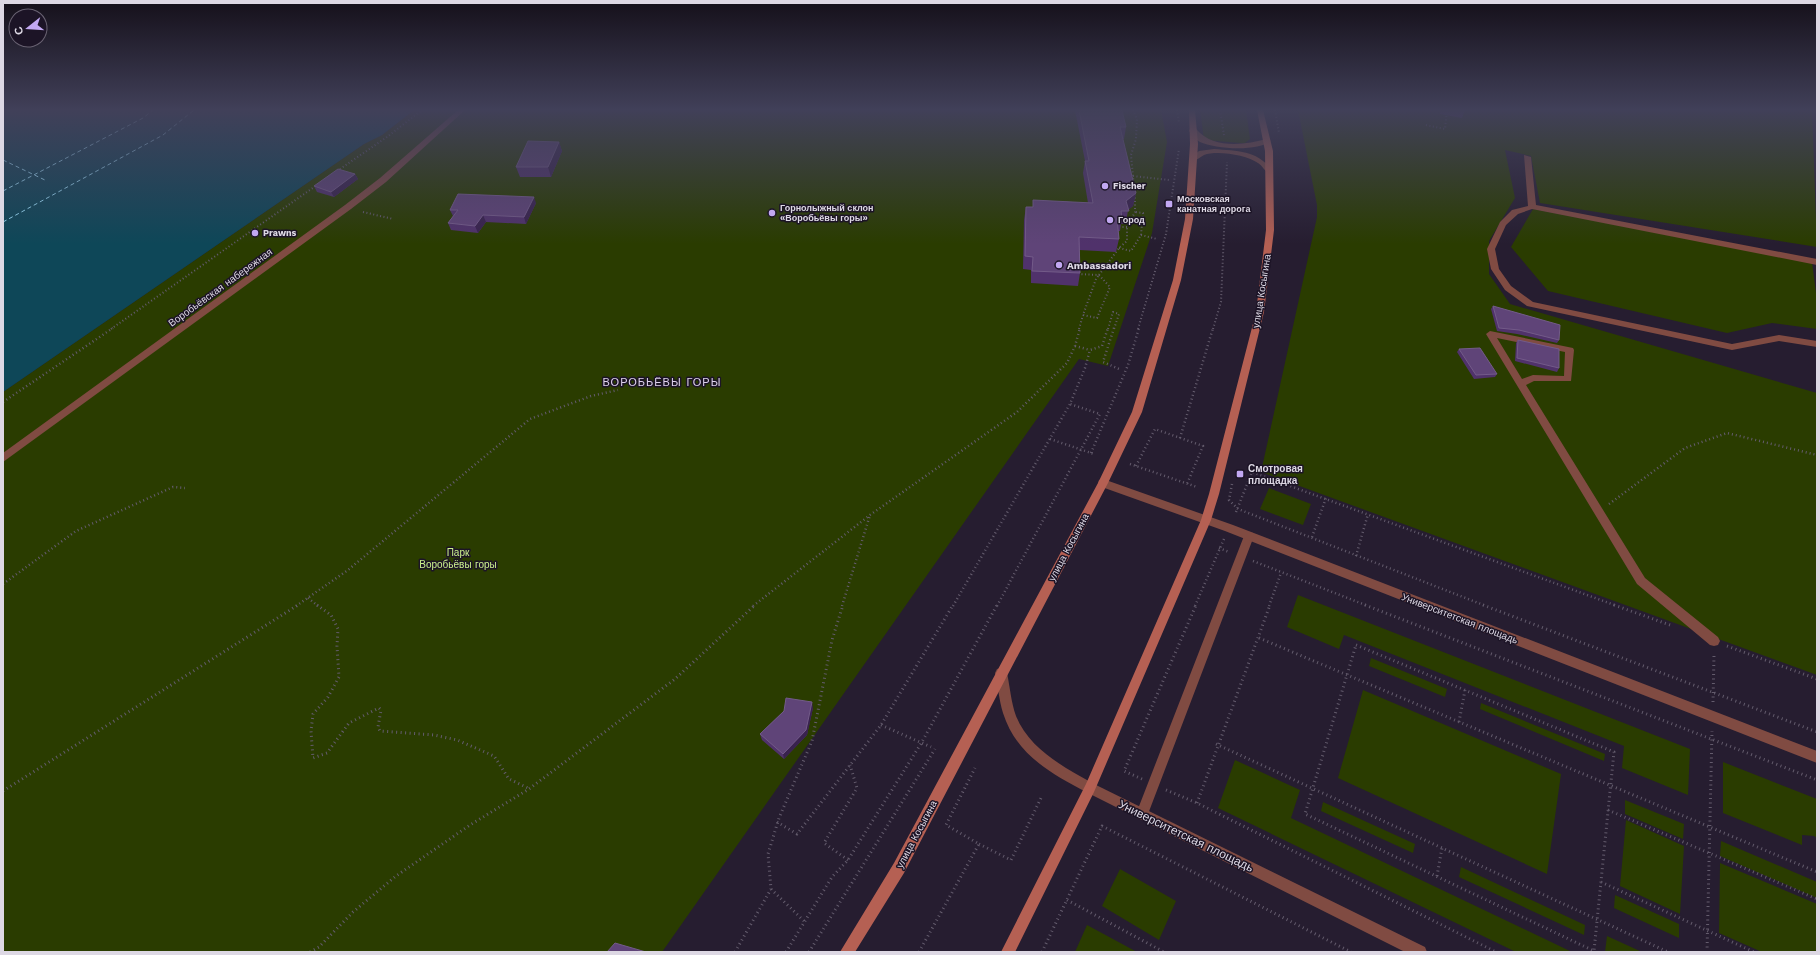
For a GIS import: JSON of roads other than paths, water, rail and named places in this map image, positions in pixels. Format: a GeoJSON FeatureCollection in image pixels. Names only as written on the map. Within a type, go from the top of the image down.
{"type":"FeatureCollection","features":[{"type":"Feature","properties":{"kind":"main road","name":"улица Косыгина"},"geometry":{"type":"LineString","coordinates":[[847,952],[899,868],[1103,482],[1137,412],[1177,280],[1189,219],[1193,155]]}},
{"type":"Feature","properties":{"kind":"main road","name":"улица Косыгина"},"geometry":{"type":"LineString","coordinates":[[1008,952],[1090,788],[1206,520],[1260,312],[1270,230],[1269,155]]}},
{"type":"Feature","properties":{"kind":"street","name":"Воробьёвская набережная"},"geometry":{"type":"LineString","coordinates":[[3,458],[348,207],[383,180],[412,155]]}},
{"type":"Feature","properties":{"kind":"street"},"geometry":{"type":"LineString","coordinates":[[1193,159],[1199,155]]}},
{"type":"Feature","properties":{"kind":"street"},"geometry":{"type":"LineString","coordinates":[[1247,155],[1262,162],[1269,171]]}},
{"type":"Feature","properties":{"kind":"street"},"geometry":{"type":"LineString","coordinates":[[1527,157],[1532,207]]}},
{"type":"Feature","properties":{"kind":"street"},"geometry":{"type":"LineString","coordinates":[[1817,262],[1532,207],[1515,212],[1504,224],[1491,249],[1495,270],[1508,288],[1530,304],[1732,347],[1779,338],[1817,344]]}},
{"type":"Feature","properties":{"kind":"street"},"geometry":{"type":"LineString","coordinates":[[1520,384],[1533,378],[1568,380],[1570,350],[1490,334],[1520,384],[1642,581],[1714,641]]}},
{"type":"Feature","properties":{"kind":"street","name":"Университетская площадь"},"geometry":{"type":"LineString","coordinates":[[1103,482],[1249,536],[1817,757]]}},
{"type":"Feature","properties":{"kind":"street"},"geometry":{"type":"LineString","coordinates":[[1142,814],[1240,556],[1249,536]]}},
{"type":"Feature","properties":{"kind":"street","name":"Университетская площадь"},"geometry":{"type":"LineString","coordinates":[[1001,673],[1011,718],[1027,746],[1048,764],[1090,788],[1420,952]]}},
{"type":"Feature","properties":{"kind":"water"},"geometry":{"type":"Polygon","coordinates":[[[3,155],[349,155],[3,392],[3,155]]]}},
{"type":"Feature","properties":{"kind":"place","name":"Fischer"},"geometry":{"type":"Point","coordinates":[1105,186]}},
{"type":"Feature","properties":{"kind":"place","name":"Московская канатная дорога"},"geometry":{"type":"Point","coordinates":[1169,204]}},
{"type":"Feature","properties":{"kind":"place","name":"Горнолыжный склон «Воробьёвы горы»"},"geometry":{"type":"Point","coordinates":[772,213]}},
{"type":"Feature","properties":{"kind":"place","name":"Город"},"geometry":{"type":"Point","coordinates":[1110,220]}},
{"type":"Feature","properties":{"kind":"place","name":"Prawns"},"geometry":{"type":"Point","coordinates":[255,233]}},
{"type":"Feature","properties":{"kind":"place","name":"Ambassadori"},"geometry":{"type":"Point","coordinates":[1059,265]}},
{"type":"Feature","properties":{"kind":"place","name":"Смотровая площадка"},"geometry":{"type":"Point","coordinates":[1240,474]}},
{"type":"Feature","properties":{"kind":"district","name":"ВОРОБЬЁВЫ ГОРЫ"},"geometry":{"type":"Point","coordinates":[662,382]}},
{"type":"Feature","properties":{"kind":"park label","name":"Парк Воробьёвы горы"},"geometry":{"type":"Point","coordinates":[458,558]}}]}
